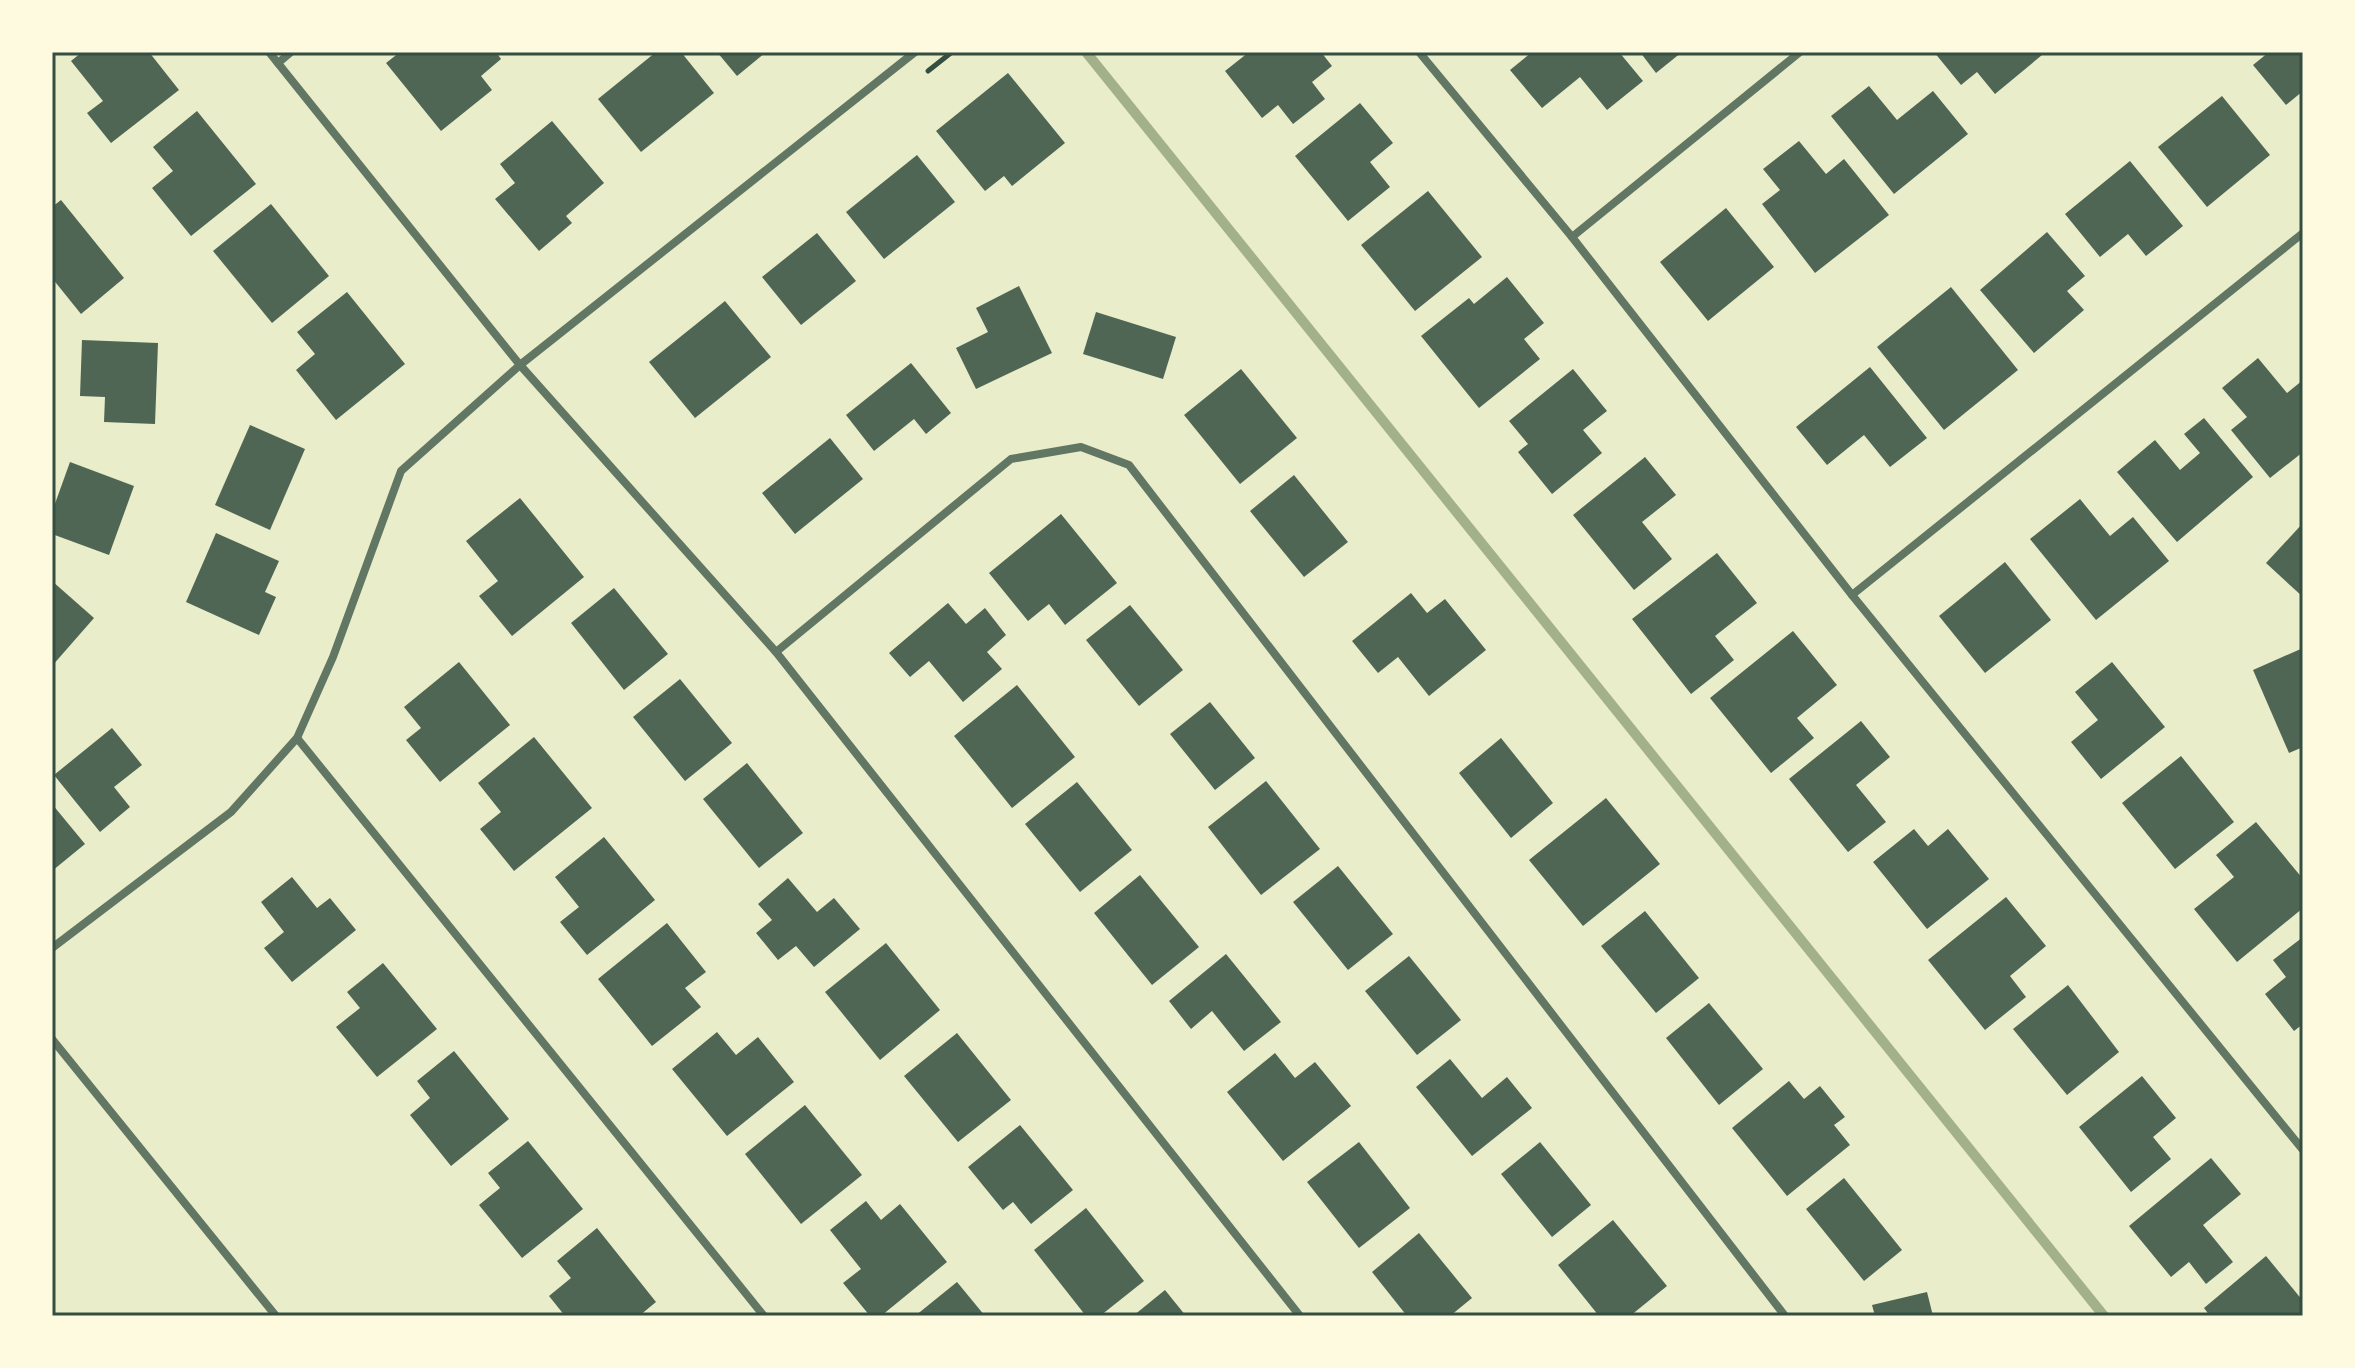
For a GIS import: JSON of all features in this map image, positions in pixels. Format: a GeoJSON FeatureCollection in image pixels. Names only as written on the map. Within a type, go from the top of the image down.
{"type":"FeatureCollection","features":[{"type":"Feature","properties":{"kind":"street"},"geometry":{"type":"LineString","coordinates":[[269,52],[520,365],[776,652],[1300,1316]]}},
{"type":"Feature","properties":{"kind":"street"},"geometry":{"type":"LineString","coordinates":[[278,63],[291,52]]}},
{"type":"Feature","properties":{"kind":"street"},"geometry":{"type":"LineString","coordinates":[[52,948],[231,812],[297,738],[333,657],[401,471],[520,365],[915,52]]}},
{"type":"Feature","properties":{"kind":"street"},"geometry":{"type":"LineString","coordinates":[[1419,52],[1572,237],[1852,595],[2303,1150]]}},
{"type":"Feature","properties":{"kind":"street"},"geometry":{"type":"LineString","coordinates":[[1572,237],[1800,52]]}},
{"type":"Feature","properties":{"kind":"street"},"geometry":{"type":"LineString","coordinates":[[1852,595],[2303,233]]}},
{"type":"Feature","properties":{"kind":"street"},"geometry":{"type":"LineString","coordinates":[[776,652],[1011,459],[1081,447],[1129,465],[1785,1316]]}},
{"type":"Feature","properties":{"kind":"street"},"geometry":{"type":"LineString","coordinates":[[297,738],[764,1316]]}},
{"type":"Feature","properties":{"kind":"street"},"geometry":{"type":"LineString","coordinates":[[52,1039],[276,1316]]}},
{"type":"Feature","properties":{"kind":"building"},"geometry":{"type":"Polygon","coordinates":[[[82,52],[149,52],[179,90],[111,143],[87,113],[103,101],[71,61],[82,52]]]}},
{"type":"Feature","properties":{"kind":"building"},"geometry":{"type":"Polygon","coordinates":[[[400,52],[496,52],[501,59],[481,76],[492,90],[441,131],[386,63],[400,52]]]}},
{"type":"Feature","properties":{"kind":"building"},"geometry":{"type":"Polygon","coordinates":[[[656,52],[681,52],[714,93],[641,152],[598,99],[656,52]]]}},
{"type":"Feature","properties":{"kind":"building"},"geometry":{"type":"Polygon","coordinates":[[[717,52],[766,52],[737,76],[717,52]]]}},
{"type":"Feature","properties":{"kind":"building"},"geometry":{"type":"Polygon","coordinates":[[[1249,52],[1321,52],[1332,66],[1312,82],[1325,99],[1293,124],[1278,105],[1262,118],[1225,71],[1249,52]]]}},
{"type":"Feature","properties":{"kind":"building"},"geometry":{"type":"Polygon","coordinates":[[[1532,52],[1619,52],[1643,81],[1607,110],[1580,77],[1542,108],[1510,70],[1532,52]]]}},
{"type":"Feature","properties":{"kind":"building"},"geometry":{"type":"Polygon","coordinates":[[[1640,52],[1682,52],[1656,73],[1640,52]]]}},
{"type":"Feature","properties":{"kind":"building"},"geometry":{"type":"Polygon","coordinates":[[[1934,52],[2040,52],[2042,55],[1995,94],[1977,72],[1961,85],[1934,52]]]}},
{"type":"Feature","properties":{"kind":"building"},"geometry":{"type":"Polygon","coordinates":[[[2269,52],[2303,52],[2303,91],[2286,105],[2253,65],[2269,52]]]}},
{"type":"Feature","properties":{"kind":"building"},"geometry":{"type":"Polygon","coordinates":[[[1008,73],[1065,143],[1012,186],[1004,176],[985,191],[936,131],[1008,73]]]}},
{"type":"Feature","properties":{"kind":"building"},"geometry":{"type":"Polygon","coordinates":[[[1869,86],[1897,120],[1933,91],[1968,134],[1894,194],[1831,116],[1869,86]]]}},
{"type":"Feature","properties":{"kind":"building"},"geometry":{"type":"Polygon","coordinates":[[[2222,96],[2270,155],[2207,207],[2158,147],[2222,96]]]}},
{"type":"Feature","properties":{"kind":"building"},"geometry":{"type":"Polygon","coordinates":[[[1360,103],[1393,143],[1370,162],[1390,187],[1348,221],[1295,156],[1360,103]]]}},
{"type":"Feature","properties":{"kind":"building"},"geometry":{"type":"Polygon","coordinates":[[[197,111],[256,184],[191,236],[152,188],[173,171],[153,147],[197,111]]]}},
{"type":"Feature","properties":{"kind":"building"},"geometry":{"type":"Polygon","coordinates":[[[552,121],[604,183],[566,216],[572,223],[539,251],[495,199],[515,183],[500,164],[552,121]]]}},
{"type":"Feature","properties":{"kind":"building"},"geometry":{"type":"Polygon","coordinates":[[[1799,141],[1826,174],[1844,159],[1889,215],[1815,273],[1762,204],[1780,190],[1763,169],[1799,141]]]}},
{"type":"Feature","properties":{"kind":"building"},"geometry":{"type":"Polygon","coordinates":[[[917,155],[955,202],[884,259],[846,212],[917,155]]]}},
{"type":"Feature","properties":{"kind":"building"},"geometry":{"type":"Polygon","coordinates":[[[2130,161],[2183,226],[2146,256],[2128,234],[2100,257],[2065,214],[2130,161]]]}},
{"type":"Feature","properties":{"kind":"building"},"geometry":{"type":"Polygon","coordinates":[[[1428,191],[1482,257],[1415,311],[1361,245],[1428,191]]]}},
{"type":"Feature","properties":{"kind":"building"},"geometry":{"type":"Polygon","coordinates":[[[61,200],[124,278],[81,314],[52,278],[52,207],[61,200]]]}},
{"type":"Feature","properties":{"kind":"building"},"geometry":{"type":"Polygon","coordinates":[[[271,204],[329,276],[272,323],[213,251],[271,204]]]}},
{"type":"Feature","properties":{"kind":"building"},"geometry":{"type":"Polygon","coordinates":[[[1726,208],[1774,267],[1708,321],[1660,262],[1726,208]]]}},
{"type":"Feature","properties":{"kind":"building"},"geometry":{"type":"Polygon","coordinates":[[[2047,232],[2085,276],[2067,291],[2084,310],[2034,353],[1980,290],[2047,232]]]}},
{"type":"Feature","properties":{"kind":"building"},"geometry":{"type":"Polygon","coordinates":[[[817,233],[856,281],[801,325],[762,277],[817,233]]]}},
{"type":"Feature","properties":{"kind":"building"},"geometry":{"type":"Polygon","coordinates":[[[1507,277],[1544,323],[1524,339],[1540,359],[1479,408],[1421,336],[1469,298],[1474,304],[1507,277]]]}},
{"type":"Feature","properties":{"kind":"building"},"geometry":{"type":"Polygon","coordinates":[[[1019,286],[1052,353],[976,389],[956,348],[988,332],[976,308],[1019,286]]]}},
{"type":"Feature","properties":{"kind":"building"},"geometry":{"type":"Polygon","coordinates":[[[1951,287],[2018,370],[1944,430],[1877,347],[1951,287]]]}},
{"type":"Feature","properties":{"kind":"building"},"geometry":{"type":"Polygon","coordinates":[[[347,292],[405,364],[336,420],[296,370],[315,354],[297,332],[347,292]]]}},
{"type":"Feature","properties":{"kind":"building"},"geometry":{"type":"Polygon","coordinates":[[[725,301],[771,357],[695,418],[649,362],[725,301]]]}},
{"type":"Feature","properties":{"kind":"building"},"geometry":{"type":"Polygon","coordinates":[[[1096,312],[1176,337],[1163,379],[1083,354],[1096,312]]]}},
{"type":"Feature","properties":{"kind":"building"},"geometry":{"type":"Polygon","coordinates":[[[82,340],[158,343],[155,424],[104,422],[105,397],[80,396],[82,340]]]}},
{"type":"Feature","properties":{"kind":"building"},"geometry":{"type":"Polygon","coordinates":[[[2258,358],[2287,393],[2303,380],[2303,452],[2270,478],[2231,430],[2247,417],[2222,388],[2258,358]]]}},
{"type":"Feature","properties":{"kind":"building"},"geometry":{"type":"Polygon","coordinates":[[[911,363],[951,413],[926,434],[914,419],[874,451],[846,415],[911,363]]]}},
{"type":"Feature","properties":{"kind":"building"},"geometry":{"type":"Polygon","coordinates":[[[1870,367],[1927,438],[1890,467],[1864,435],[1827,465],[1796,427],[1870,367]]]}},
{"type":"Feature","properties":{"kind":"building"},"geometry":{"type":"Polygon","coordinates":[[[1241,369],[1297,438],[1240,484],[1184,415],[1241,369]]]}},
{"type":"Feature","properties":{"kind":"building"},"geometry":{"type":"Polygon","coordinates":[[[1573,369],[1607,411],[1583,430],[1602,453],[1552,494],[1518,452],[1528,444],[1509,421],[1573,369]]]}},
{"type":"Feature","properties":{"kind":"building"},"geometry":{"type":"Polygon","coordinates":[[[2204,418],[2253,477],[2177,542],[2117,472],[2155,440],[2180,470],[2200,453],[2184,434],[2204,418]]]}},
{"type":"Feature","properties":{"kind":"building"},"geometry":{"type":"Polygon","coordinates":[[[250,425],[305,449],[270,530],[215,505],[250,425]]]}},
{"type":"Feature","properties":{"kind":"building"},"geometry":{"type":"Polygon","coordinates":[[[830,438],[863,479],[795,534],[762,493],[830,438]]]}},
{"type":"Feature","properties":{"kind":"building"},"geometry":{"type":"Polygon","coordinates":[[[1645,457],[1676,495],[1642,522],[1672,559],[1634,590],[1573,515],[1645,457]]]}},
{"type":"Feature","properties":{"kind":"building"},"geometry":{"type":"Polygon","coordinates":[[[70,462],[134,486],[109,555],[52,534],[52,512],[70,462]]]}},
{"type":"Feature","properties":{"kind":"building"},"geometry":{"type":"Polygon","coordinates":[[[1294,475],[1348,542],[1304,577],[1250,511],[1294,475]]]}},
{"type":"Feature","properties":{"kind":"building"},"geometry":{"type":"Polygon","coordinates":[[[520,498],[584,577],[512,636],[479,596],[498,581],[466,541],[520,498]]]}},
{"type":"Feature","properties":{"kind":"building"},"geometry":{"type":"Polygon","coordinates":[[[2080,499],[2110,536],[2133,517],[2169,561],[2096,620],[2030,539],[2080,499]]]}},
{"type":"Feature","properties":{"kind":"building"},"geometry":{"type":"Polygon","coordinates":[[[1061,514],[1117,583],[1065,625],[1049,604],[1028,621],[989,573],[1061,514]]]}},
{"type":"Feature","properties":{"kind":"building"},"geometry":{"type":"Polygon","coordinates":[[[2303,523],[2303,597],[2266,563],[2303,523]]]}},
{"type":"Feature","properties":{"kind":"building"},"geometry":{"type":"Polygon","coordinates":[[[216,533],[279,561],[265,592],[276,597],[259,635],[186,602],[216,533]]]}},
{"type":"Feature","properties":{"kind":"building"},"geometry":{"type":"Polygon","coordinates":[[[1717,553],[1757,603],[1715,636],[1734,660],[1691,694],[1632,619],[1717,553]]]}},
{"type":"Feature","properties":{"kind":"building"},"geometry":{"type":"Polygon","coordinates":[[[2005,562],[2051,620],[1985,673],[1939,616],[2005,562]]]}},
{"type":"Feature","properties":{"kind":"building"},"geometry":{"type":"Polygon","coordinates":[[[52,581],[94,618],[52,666],[52,581]]]}},
{"type":"Feature","properties":{"kind":"building"},"geometry":{"type":"Polygon","coordinates":[[[614,588],[668,654],[624,690],[571,623],[614,588]]]}},
{"type":"Feature","properties":{"kind":"building"},"geometry":{"type":"Polygon","coordinates":[[[1411,593],[1427,613],[1445,599],[1486,650],[1429,696],[1398,657],[1378,673],[1352,641],[1411,593]]]}},
{"type":"Feature","properties":{"kind":"building"},"geometry":{"type":"Polygon","coordinates":[[[948,603],[966,624],[985,608],[1006,635],[987,652],[1002,669],[963,702],[929,661],[910,677],[889,653],[948,603]]]}},
{"type":"Feature","properties":{"kind":"building"},"geometry":{"type":"Polygon","coordinates":[[[1130,605],[1183,670],[1139,706],[1086,640],[1130,605]]]}},
{"type":"Feature","properties":{"kind":"building"},"geometry":{"type":"Polygon","coordinates":[[[1793,631],[1837,685],[1797,718],[1814,738],[1771,773],[1710,698],[1793,631]]]}},
{"type":"Feature","properties":{"kind":"building"},"geometry":{"type":"Polygon","coordinates":[[[2303,648],[2303,747],[2289,753],[2253,670],[2303,648]]]}},
{"type":"Feature","properties":{"kind":"building"},"geometry":{"type":"Polygon","coordinates":[[[459,662],[510,725],[440,782],[406,740],[421,728],[404,707],[459,662]]]}},
{"type":"Feature","properties":{"kind":"building"},"geometry":{"type":"Polygon","coordinates":[[[2112,662],[2165,727],[2101,779],[2071,742],[2098,720],[2075,692],[2112,662]]]}},
{"type":"Feature","properties":{"kind":"building"},"geometry":{"type":"Polygon","coordinates":[[[680,679],[732,743],[685,781],[633,717],[680,679]]]}},
{"type":"Feature","properties":{"kind":"building"},"geometry":{"type":"Polygon","coordinates":[[[1017,685],[1075,757],[1012,808],[954,736],[1017,685]]]}},
{"type":"Feature","properties":{"kind":"building"},"geometry":{"type":"Polygon","coordinates":[[[1210,702],[1255,758],[1215,790],[1170,734],[1210,702]]]}},
{"type":"Feature","properties":{"kind":"building"},"geometry":{"type":"Polygon","coordinates":[[[1861,721],[1890,757],[1856,785],[1886,822],[1848,852],[1789,779],[1861,721]]]}},
{"type":"Feature","properties":{"kind":"building"},"geometry":{"type":"Polygon","coordinates":[[[112,728],[142,765],[114,787],[130,807],[100,832],[54,775],[112,728]]]}},
{"type":"Feature","properties":{"kind":"building"},"geometry":{"type":"Polygon","coordinates":[[[534,737],[592,808],[514,871],[480,829],[501,812],[478,783],[534,737]]]}},
{"type":"Feature","properties":{"kind":"building"},"geometry":{"type":"Polygon","coordinates":[[[1501,738],[1553,803],[1511,838],[1459,773],[1501,738]]]}},
{"type":"Feature","properties":{"kind":"building"},"geometry":{"type":"Polygon","coordinates":[[[2181,756],[2234,822],[2175,869],[2122,803],[2181,756]]]}},
{"type":"Feature","properties":{"kind":"building"},"geometry":{"type":"Polygon","coordinates":[[[747,763],[803,833],[759,868],[703,799],[747,763]]]}},
{"type":"Feature","properties":{"kind":"building"},"geometry":{"type":"Polygon","coordinates":[[[1266,781],[1320,849],[1261,895],[1208,827],[1266,781]]]}},
{"type":"Feature","properties":{"kind":"building"},"geometry":{"type":"Polygon","coordinates":[[[1077,782],[1132,850],[1080,892],[1025,824],[1077,782]]]}},
{"type":"Feature","properties":{"kind":"building"},"geometry":{"type":"Polygon","coordinates":[[[1606,798],[1660,864],[1583,926],[1529,860],[1606,798]]]}},
{"type":"Feature","properties":{"kind":"building"},"geometry":{"type":"Polygon","coordinates":[[[52,804],[85,844],[52,871],[52,804]]]}},
{"type":"Feature","properties":{"kind":"building"},"geometry":{"type":"Polygon","coordinates":[[[2256,822],[2303,879],[2303,908],[2237,962],[2194,909],[2234,877],[2216,855],[2256,822]]]}},
{"type":"Feature","properties":{"kind":"building"},"geometry":{"type":"Polygon","coordinates":[[[1914,829],[1928,846],[1948,829],[1989,879],[1927,929],[1873,862],[1914,829]]]}},
{"type":"Feature","properties":{"kind":"building"},"geometry":{"type":"Polygon","coordinates":[[[604,837],[655,900],[587,955],[560,922],[579,907],[555,877],[604,837]]]}},
{"type":"Feature","properties":{"kind":"building"},"geometry":{"type":"Polygon","coordinates":[[[1338,866],[1393,934],[1348,970],[1293,902],[1338,866]]]}},
{"type":"Feature","properties":{"kind":"building"},"geometry":{"type":"Polygon","coordinates":[[[1140,875],[1199,947],[1152,985],[1094,913],[1140,875]]]}},
{"type":"Feature","properties":{"kind":"building"},"geometry":{"type":"Polygon","coordinates":[[[292,877],[317,908],[330,898],[356,930],[292,982],[264,948],[284,932],[261,902],[292,877]]]}},
{"type":"Feature","properties":{"kind":"building"},"geometry":{"type":"Polygon","coordinates":[[[788,878],[817,912],[834,898],[860,929],[814,967],[796,946],[778,960],[756,933],[772,920],[758,904],[788,878]]]}},
{"type":"Feature","properties":{"kind":"building"},"geometry":{"type":"Polygon","coordinates":[[[2006,897],[2046,946],[2010,976],[2026,997],[1985,1030],[1928,960],[2006,897]]]}},
{"type":"Feature","properties":{"kind":"building"},"geometry":{"type":"Polygon","coordinates":[[[1645,911],[1699,978],[1656,1013],[1601,946],[1645,911]]]}},
{"type":"Feature","properties":{"kind":"building"},"geometry":{"type":"Polygon","coordinates":[[[667,923],[706,972],[685,988],[701,1007],[652,1046],[598,979],[667,923]]]}},
{"type":"Feature","properties":{"kind":"building"},"geometry":{"type":"Polygon","coordinates":[[[2303,937],[2303,1024],[2294,1031],[2265,994],[2286,977],[2273,960],[2303,937]]]}},
{"type":"Feature","properties":{"kind":"building"},"geometry":{"type":"Polygon","coordinates":[[[886,943],[940,1010],[880,1060],[825,992],[886,943]]]}},
{"type":"Feature","properties":{"kind":"building"},"geometry":{"type":"Polygon","coordinates":[[[1226,954],[1281,1022],[1244,1051],[1212,1011],[1191,1029],[1169,1001],[1226,954]]]}},
{"type":"Feature","properties":{"kind":"building"},"geometry":{"type":"Polygon","coordinates":[[[1409,956],[1461,1020],[1417,1055],[1365,991],[1409,956]]]}},
{"type":"Feature","properties":{"kind":"building"},"geometry":{"type":"Polygon","coordinates":[[[383,963],[437,1029],[377,1077],[336,1027],[360,1008],[347,992],[383,963]]]}},
{"type":"Feature","properties":{"kind":"building"},"geometry":{"type":"Polygon","coordinates":[[[2068,985],[2119,1052],[2067,1095],[2013,1029],[2068,985]]]}},
{"type":"Feature","properties":{"kind":"building"},"geometry":{"type":"Polygon","coordinates":[[[1709,1003],[1763,1069],[1719,1105],[1666,1038],[1709,1003]]]}},
{"type":"Feature","properties":{"kind":"building"},"geometry":{"type":"Polygon","coordinates":[[[717,1032],[736,1055],[758,1037],[794,1082],[727,1136],[672,1069],[717,1032]]]}},
{"type":"Feature","properties":{"kind":"building"},"geometry":{"type":"Polygon","coordinates":[[[957,1033],[1011,1100],[958,1142],[904,1076],[957,1033]]]}},
{"type":"Feature","properties":{"kind":"building"},"geometry":{"type":"Polygon","coordinates":[[[454,1051],[509,1119],[451,1166],[410,1115],[430,1098],[417,1081],[454,1051]]]}},
{"type":"Feature","properties":{"kind":"building"},"geometry":{"type":"Polygon","coordinates":[[[1275,1053],[1295,1078],[1315,1062],[1351,1106],[1283,1161],[1227,1092],[1275,1053]]]}},
{"type":"Feature","properties":{"kind":"building"},"geometry":{"type":"Polygon","coordinates":[[[1450,1059],[1482,1098],[1507,1077],[1532,1108],[1472,1156],[1416,1087],[1450,1059]]]}},
{"type":"Feature","properties":{"kind":"building"},"geometry":{"type":"Polygon","coordinates":[[[2142,1076],[2176,1118],[2153,1137],[2171,1159],[2131,1192],[2079,1127],[2142,1076]]]}},
{"type":"Feature","properties":{"kind":"building"},"geometry":{"type":"Polygon","coordinates":[[[1789,1081],[1804,1099],[1820,1086],[1845,1117],[1834,1125],[1850,1145],[1787,1196],[1732,1128],[1789,1081]]]}},
{"type":"Feature","properties":{"kind":"building"},"geometry":{"type":"Polygon","coordinates":[[[805,1105],[862,1175],[801,1224],[745,1154],[805,1105]]]}},
{"type":"Feature","properties":{"kind":"building"},"geometry":{"type":"Polygon","coordinates":[[[1020,1125],[1073,1190],[1031,1224],[1013,1202],[1003,1210],[968,1167],[1020,1125]]]}},
{"type":"Feature","properties":{"kind":"building"},"geometry":{"type":"Polygon","coordinates":[[[528,1141],[583,1209],[522,1258],[479,1205],[500,1188],[488,1173],[528,1141]]]}},
{"type":"Feature","properties":{"kind":"building"},"geometry":{"type":"Polygon","coordinates":[[[1359,1142],[1410,1208],[1359,1248],[1307,1182],[1359,1142]]]}},
{"type":"Feature","properties":{"kind":"building"},"geometry":{"type":"Polygon","coordinates":[[[1540,1142],[1591,1205],[1552,1237],[1501,1174],[1540,1142]]]}},
{"type":"Feature","properties":{"kind":"building"},"geometry":{"type":"Polygon","coordinates":[[[2211,1158],[2241,1194],[2203,1225],[2233,1262],[2206,1284],[2189,1262],[2171,1277],[2129,1226],[2211,1158]]]}},
{"type":"Feature","properties":{"kind":"building"},"geometry":{"type":"Polygon","coordinates":[[[1844,1178],[1902,1250],[1864,1281],[1806,1209],[1844,1178]]]}},
{"type":"Feature","properties":{"kind":"building"},"geometry":{"type":"Polygon","coordinates":[[[866,1201],[881,1220],[900,1204],[947,1262],[881,1316],[870,1316],[843,1283],[861,1269],[830,1230],[866,1201]]]}},
{"type":"Feature","properties":{"kind":"building"},"geometry":{"type":"Polygon","coordinates":[[[1086,1208],[1144,1281],[1100,1316],[1086,1316],[1034,1250],[1086,1208]]]}},
{"type":"Feature","properties":{"kind":"building"},"geometry":{"type":"Polygon","coordinates":[[[1613,1220],[1667,1286],[1630,1316],[1599,1316],[1558,1265],[1613,1220]]]}},
{"type":"Feature","properties":{"kind":"building"},"geometry":{"type":"Polygon","coordinates":[[[597,1228],[656,1302],[639,1316],[565,1316],[549,1296],[571,1278],[557,1261],[597,1228]]]}},
{"type":"Feature","properties":{"kind":"building"},"geometry":{"type":"Polygon","coordinates":[[[1419,1233],[1472,1298],[1450,1316],[1407,1316],[1372,1272],[1419,1233]]]}},
{"type":"Feature","properties":{"kind":"building"},"geometry":{"type":"Polygon","coordinates":[[[2266,1256],[2303,1301],[2303,1316],[2210,1316],[2204,1308],[2266,1256]]]}},
{"type":"Feature","properties":{"kind":"building"},"geometry":{"type":"Polygon","coordinates":[[[957,1282],[985,1316],[915,1316],[957,1282]]]}},
{"type":"Feature","properties":{"kind":"building"},"geometry":{"type":"Polygon","coordinates":[[[1165,1290],[1186,1316],[1133,1316],[1165,1290]]]}},
{"type":"Feature","properties":{"kind":"building"},"geometry":{"type":"Polygon","coordinates":[[[1927,1292],[1933,1316],[1875,1316],[1872,1305],[1927,1292]]]}},
{"type":"Feature","properties":{"kind":"waterway"},"geometry":{"type":"LineString","coordinates":[[1086,52],[2104,1316]]}}]}
